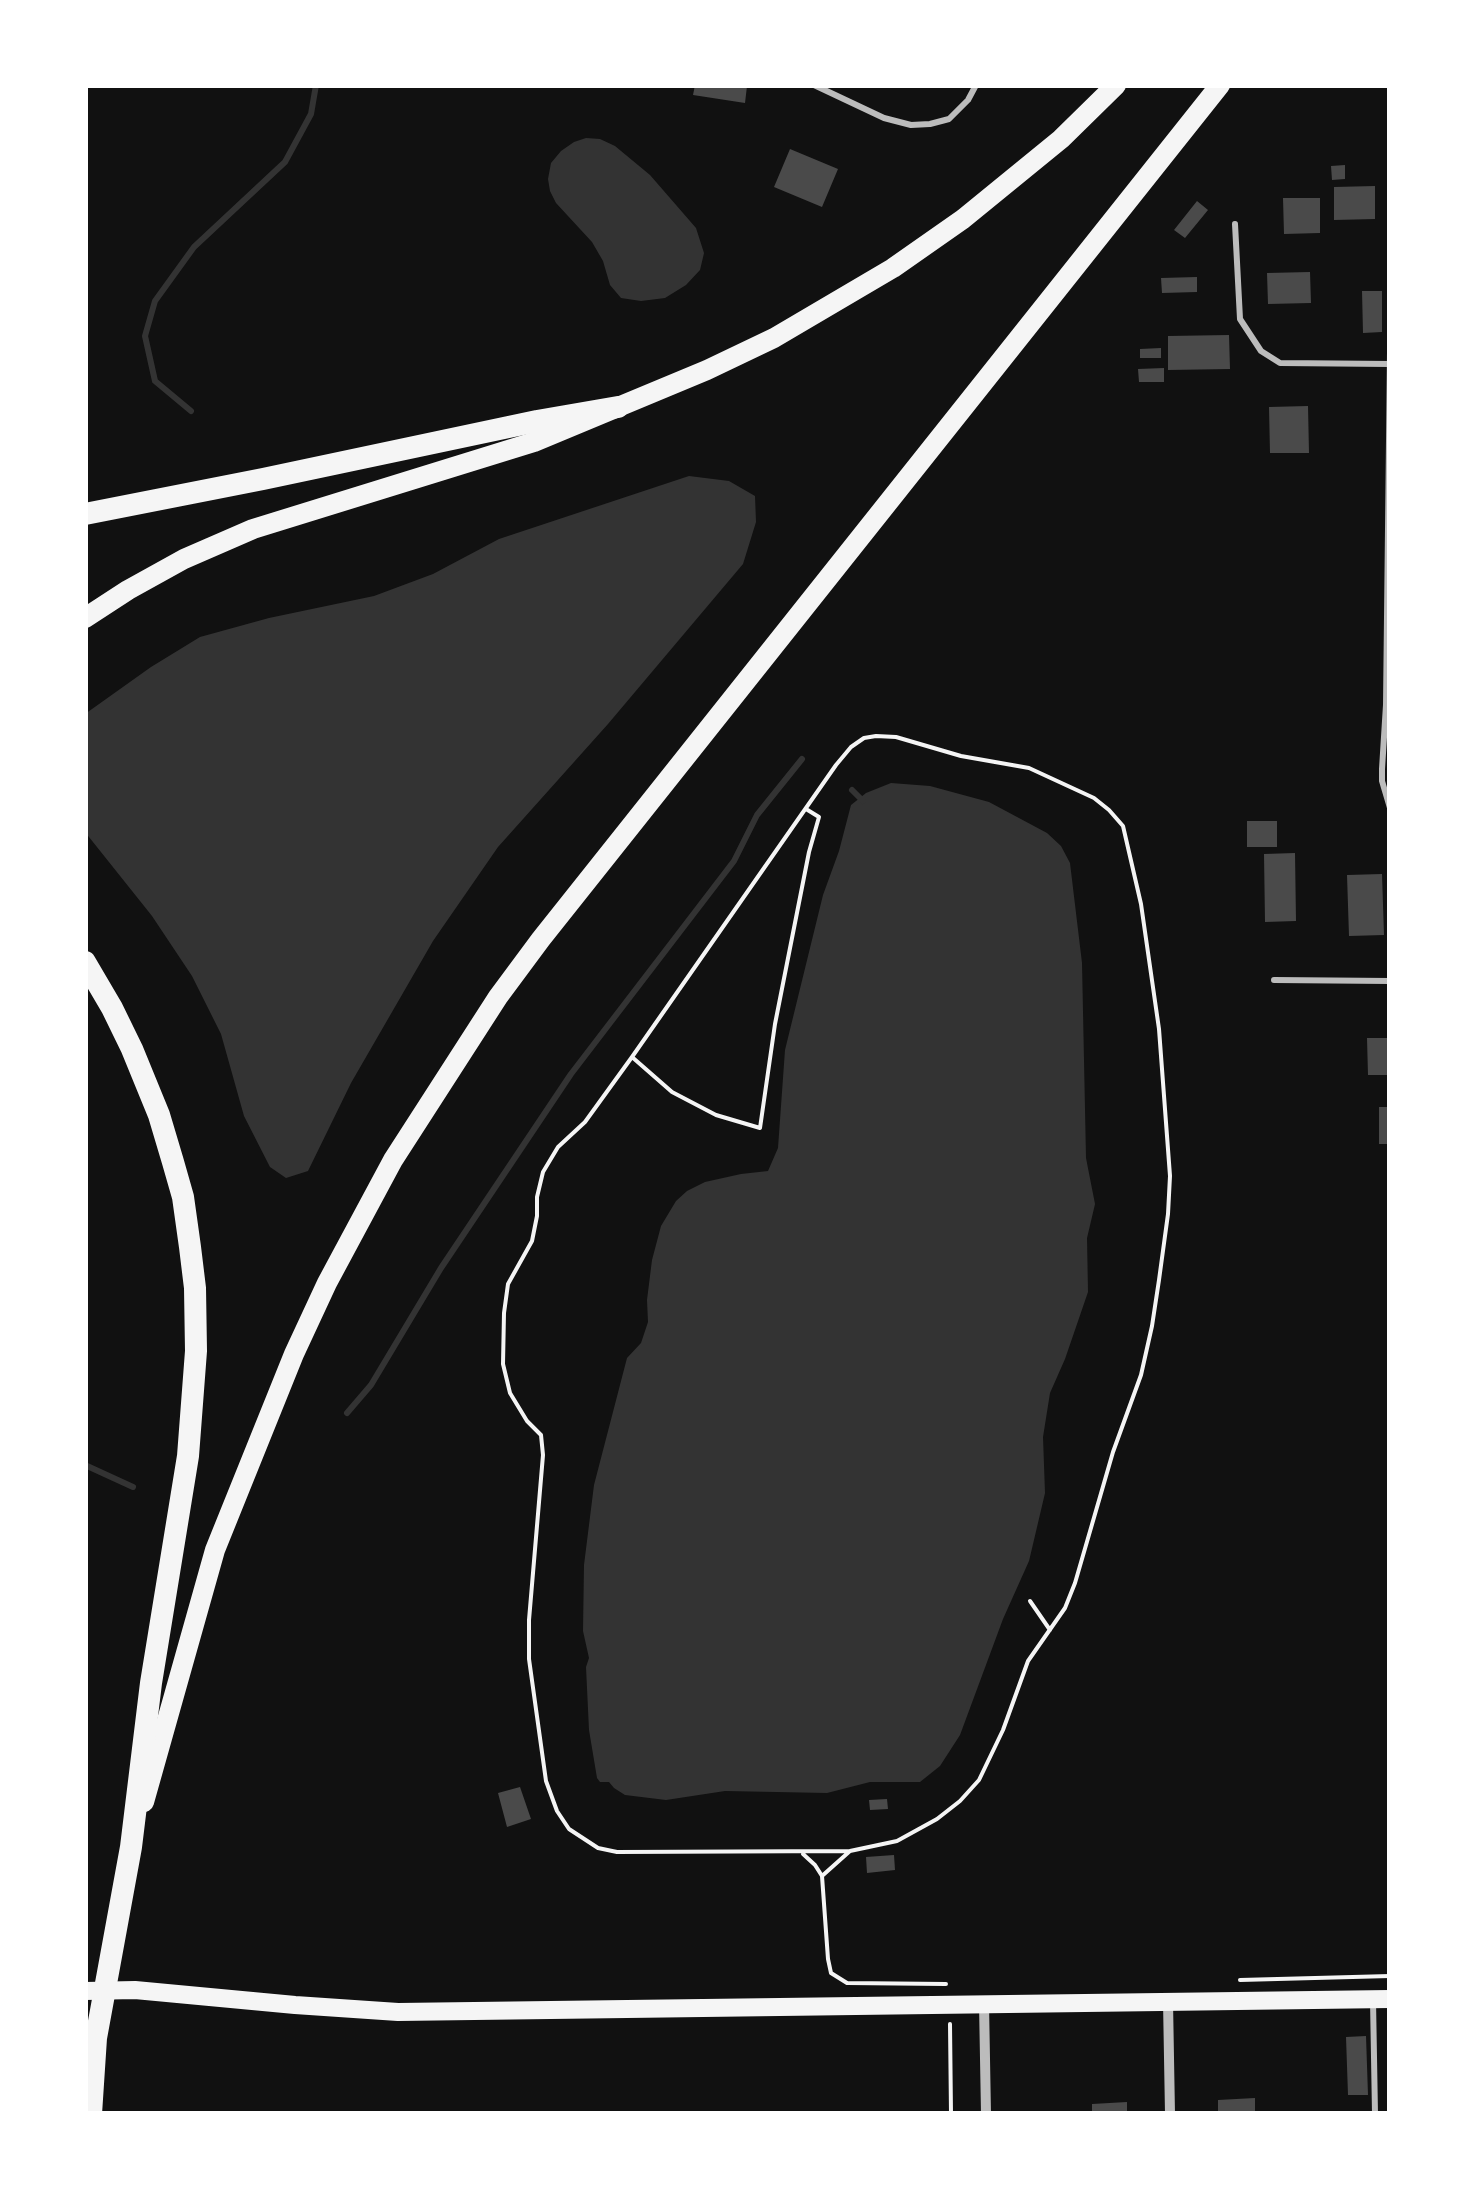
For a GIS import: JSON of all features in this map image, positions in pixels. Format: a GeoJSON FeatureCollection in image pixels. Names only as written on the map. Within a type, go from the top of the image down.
{"type":"FeatureCollection","features":[{"type":"Feature","properties":{"kind":"highway"},"geometry":{"type":"LineString","coordinates":[[85,514],[618,407]]}},
{"type":"Feature","properties":{"kind":"highway"},"geometry":{"type":"LineString","coordinates":[[85,962],[112,1008],[160,1116],[182,1197],[195,1288],[196,1365],[188,1456],[151,1683],[131,1847],[95,1990],[91,2114]]}},
{"type":"Feature","properties":{"kind":"main road"},"geometry":{"type":"LineString","coordinates":[[85,618],[184,559],[253,529],[534,442],[708,370],[774,338],[892,268],[963,219],[1010,182],[1116,85]]}},
{"type":"Feature","properties":{"kind":"main road"},"geometry":{"type":"LineString","coordinates":[[131,1847],[222,1532],[294,1354],[393,1160],[540,939],[1220,85]]}},
{"type":"Feature","properties":{"kind":"main road"},"geometry":{"type":"LineString","coordinates":[[95,1990],[398,2012],[1382,1999]]}},
{"type":"Feature","properties":{"kind":"street"},"geometry":{"type":"LineString","coordinates":[[1168,2001],[1170,2114]]}},
{"type":"Feature","properties":{"kind":"street"},"geometry":{"type":"LineString","coordinates":[[984,2003],[986,2114]]}},
{"type":"Feature","properties":{"kind":"lane"},"geometry":{"type":"LineString","coordinates":[[814,85],[884,118],[912,125],[949,119],[968,100],[976,85]]}},
{"type":"Feature","properties":{"kind":"lane"},"geometry":{"type":"LineString","coordinates":[[1235,224],[1240,318],[1261,351],[1280,364],[1390,364]]}},
{"type":"Feature","properties":{"kind":"lane"},"geometry":{"type":"LineString","coordinates":[[1390,352],[1382,781],[1390,808]]}},
{"type":"Feature","properties":{"kind":"lane"},"geometry":{"type":"LineString","coordinates":[[1274,980],[1390,981]]}},
{"type":"Feature","properties":{"kind":"lane"},"geometry":{"type":"LineString","coordinates":[[1375,2114],[1382,1999]]}},
{"type":"Feature","properties":{"kind":"path"},"geometry":{"type":"LineString","coordinates":[[896,737],[961,756],[1029,768],[1094,798],[1122,826],[1141,904],[1159,1029],[1169,1162],[1168,1214],[1152,1326],[1141,1375],[1065,1608],[1028,1661],[1003,1730],[978,1780],[937,1819],[896,1840],[850,1852],[616,1852],[598,1848],[569,1830],[546,1782],[529,1659],[543,1455],[540,1435],[510,1393],[503,1364],[504,1313],[508,1284],[532,1242],[543,1172],[632,1057],[836,764],[864,738],[896,737]]}},
{"type":"Feature","properties":{"kind":"path"},"geometry":{"type":"LineString","coordinates":[[632,1057],[672,1092],[716,1116],[760,1128],[782,984],[819,818],[806,810]]}},
{"type":"Feature","properties":{"kind":"path"},"geometry":{"type":"LineString","coordinates":[[1030,1601],[1050,1630]]}},
{"type":"Feature","properties":{"kind":"path"},"geometry":{"type":"LineString","coordinates":[[800,1852],[816,1864],[822,1876],[828,1958],[831,1972],[840,1981],[956,1984],[950,2032],[951,2114]]}},
{"type":"Feature","properties":{"kind":"path"},"geometry":{"type":"LineString","coordinates":[[822,1876],[850,1852]]}},
{"type":"Feature","properties":{"kind":"path"},"geometry":{"type":"LineString","coordinates":[[1233,1980],[1390,1976]]}},
{"type":"Feature","properties":{"kind":"shaded area"},"geometry":{"type":"Polygon","coordinates":[[[586,138],[615,146],[650,175],[696,228],[704,253],[700,270],[665,298],[621,298],[610,285],[592,242],[550,191],[551,163],[561,151],[586,138]]]}},
{"type":"Feature","properties":{"kind":"shaded area"},"geometry":{"type":"Polygon","coordinates":[[[689,476],[729,481],[755,496],[756,522],[743,564],[498,847],[433,941],[351,1083],[308,1171],[286,1178],[270,1167],[244,1116],[221,1034],[192,976],[152,916],[85,832],[85,714],[200,637],[374,596],[433,574],[499,539],[689,476]]]}},
{"type":"Feature","properties":{"kind":"shaded area"},"geometry":{"type":"Polygon","coordinates":[[[891,783],[930,786],[989,802],[1047,833],[1061,846],[1070,863],[1082,963],[1086,1158],[1095,1204],[1087,1238],[1088,1292],[1050,1393],[1043,1437],[1045,1493],[1029,1561],[960,1735],[940,1766],[920,1782],[870,1782],[827,1793],[725,1791],[666,1800],[625,1795],[597,1778],[589,1730],[584,1565],[594,1485],[627,1358],[641,1343],[648,1322],[652,1260],[661,1226],[687,1191],[705,1182],[768,1171],[778,1148],[785,1050],[823,895],[851,805],[866,793],[891,783]]]}},
{"type":"Feature","properties":{"kind":"building"},"geometry":{"type":"Polygon","coordinates":[[[695,85],[747,86],[745,103],[693,95],[695,85]]]}},
{"type":"Feature","properties":{"kind":"building"},"geometry":{"type":"Polygon","coordinates":[[[790,149],[838,169],[822,207],[774,187],[790,149]]]}},
{"type":"Feature","properties":{"kind":"building"},"geometry":{"type":"Polygon","coordinates":[[[1345,165],[1345,179],[1332,180],[1331,166],[1345,165]]]}},
{"type":"Feature","properties":{"kind":"building"},"geometry":{"type":"Polygon","coordinates":[[[1375,186],[1375,219],[1334,220],[1334,187],[1375,186]]]}},
{"type":"Feature","properties":{"kind":"building"},"geometry":{"type":"Polygon","coordinates":[[[1283,198],[1320,198],[1320,233],[1284,234],[1283,198]]]}},
{"type":"Feature","properties":{"kind":"building"},"geometry":{"type":"Polygon","coordinates":[[[1197,201],[1208,210],[1185,238],[1174,230],[1197,201]]]}},
{"type":"Feature","properties":{"kind":"building"},"geometry":{"type":"Polygon","coordinates":[[[1310,272],[1311,303],[1268,304],[1267,273],[1310,272]]]}},
{"type":"Feature","properties":{"kind":"building"},"geometry":{"type":"Polygon","coordinates":[[[1197,277],[1197,292],[1162,293],[1161,278],[1197,277]]]}},
{"type":"Feature","properties":{"kind":"building"},"geometry":{"type":"Polygon","coordinates":[[[1362,291],[1382,291],[1382,332],[1363,333],[1362,291]]]}},
{"type":"Feature","properties":{"kind":"building"},"geometry":{"type":"Polygon","coordinates":[[[1229,335],[1230,369],[1168,370],[1168,336],[1229,335]]]}},
{"type":"Feature","properties":{"kind":"building"},"geometry":{"type":"Polygon","coordinates":[[[1161,348],[1161,358],[1140,358],[1140,349],[1161,348]]]}},
{"type":"Feature","properties":{"kind":"building"},"geometry":{"type":"Polygon","coordinates":[[[1164,368],[1164,382],[1139,382],[1138,369],[1164,368]]]}},
{"type":"Feature","properties":{"kind":"building"},"geometry":{"type":"Polygon","coordinates":[[[1308,406],[1309,453],[1270,453],[1269,407],[1308,406]]]}},
{"type":"Feature","properties":{"kind":"building"},"geometry":{"type":"Polygon","coordinates":[[[1247,821],[1277,821],[1277,847],[1247,847],[1247,821]]]}},
{"type":"Feature","properties":{"kind":"building"},"geometry":{"type":"Polygon","coordinates":[[[1295,853],[1296,921],[1265,922],[1264,854],[1295,853]]]}},
{"type":"Feature","properties":{"kind":"building"},"geometry":{"type":"Polygon","coordinates":[[[1382,874],[1384,935],[1349,936],[1347,875],[1382,874]]]}},
{"type":"Feature","properties":{"kind":"building"},"geometry":{"type":"Polygon","coordinates":[[[1367,1038],[1390,1038],[1390,1075],[1368,1075],[1367,1038]]]}},
{"type":"Feature","properties":{"kind":"building"},"geometry":{"type":"Polygon","coordinates":[[[1379,1107],[1390,1107],[1390,1144],[1379,1144],[1379,1107]]]}},
{"type":"Feature","properties":{"kind":"building"},"geometry":{"type":"Polygon","coordinates":[[[520,1787],[531,1819],[507,1827],[498,1793],[520,1787]]]}},
{"type":"Feature","properties":{"kind":"building"},"geometry":{"type":"Polygon","coordinates":[[[887,1799],[888,1809],[870,1810],[869,1800],[887,1799]]]}},
{"type":"Feature","properties":{"kind":"building"},"geometry":{"type":"Polygon","coordinates":[[[894,1855],[895,1870],[867,1873],[866,1857],[894,1855]]]}},
{"type":"Feature","properties":{"kind":"building"},"geometry":{"type":"Polygon","coordinates":[[[1366,2036],[1368,2095],[1348,2095],[1346,2037],[1366,2036]]]}},
{"type":"Feature","properties":{"kind":"building"},"geometry":{"type":"Polygon","coordinates":[[[1255,2098],[1255,2114],[1218,2114],[1218,2100],[1255,2098]]]}},
{"type":"Feature","properties":{"kind":"building"},"geometry":{"type":"Polygon","coordinates":[[[1127,2102],[1127,2114],[1092,2114],[1092,2104],[1127,2102]]]}},
{"type":"Feature","properties":{"kind":"waterway"},"geometry":{"type":"LineString","coordinates":[[191,411],[155,381],[145,336],[155,301],[194,247],[285,162],[311,114],[316,85]]}},
{"type":"Feature","properties":{"kind":"waterway"},"geometry":{"type":"LineString","coordinates":[[347,1413],[371,1385],[441,1268],[571,1074],[734,861],[757,815],[802,759]]}},
{"type":"Feature","properties":{"kind":"waterway"},"geometry":{"type":"LineString","coordinates":[[852,790],[863,801]]}},
{"type":"Feature","properties":{"kind":"waterway"},"geometry":{"type":"LineString","coordinates":[[85,1465],[133,1487]]}}]}
